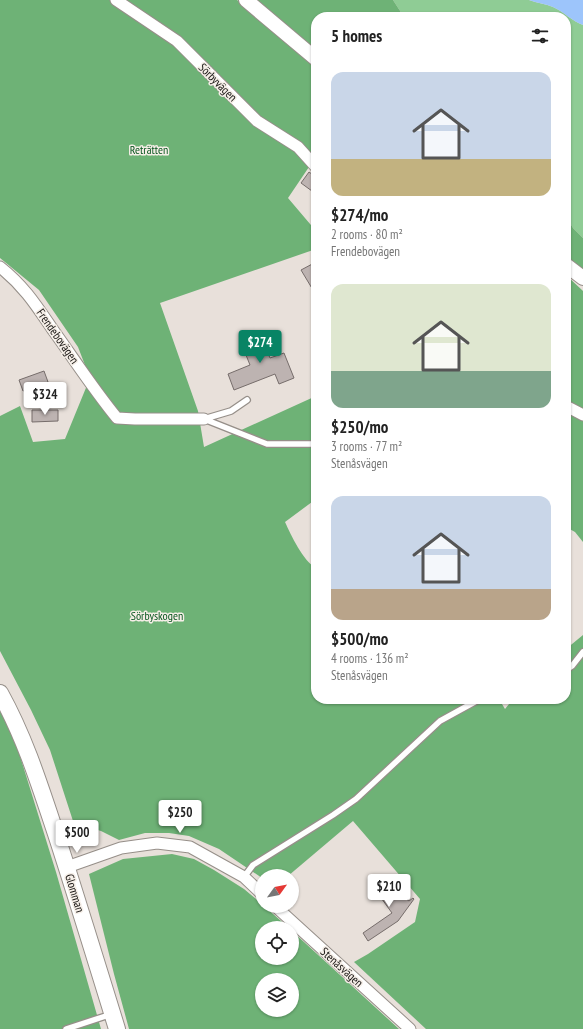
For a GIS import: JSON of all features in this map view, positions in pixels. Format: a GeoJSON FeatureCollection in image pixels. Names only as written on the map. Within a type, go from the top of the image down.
{"type":"FeatureCollection","features":[{"type":"Feature","properties":{"kind":"main road","name":"Glomman"},"geometry":{"type":"LineString","coordinates":[[0,693],[21,735],[37,777],[67,868],[114,1022]]}},
{"type":"Feature","properties":{"kind":"street","name":"Sörbyvägen"},"geometry":{"type":"LineString","coordinates":[[116,0],[177,41],[257,121],[298,147],[311,161]]}},
{"type":"Feature","properties":{"kind":"street"},"geometry":{"type":"LineString","coordinates":[[246,0],[311,55]]}},
{"type":"Feature","properties":{"kind":"street","name":"Frendebovägen"},"geometry":{"type":"LineString","coordinates":[[0,267],[12,276],[26,290],[117,418],[204,419]]}},
{"type":"Feature","properties":{"kind":"street"},"geometry":{"type":"LineString","coordinates":[[571,269],[583,278]]}},
{"type":"Feature","properties":{"kind":"street"},"geometry":{"type":"LineString","coordinates":[[571,409],[583,415]]}},
{"type":"Feature","properties":{"kind":"street"},"geometry":{"type":"LineString","coordinates":[[67,868],[121,848],[157,843],[190,847],[244,877],[255,887]]}},
{"type":"Feature","properties":{"kind":"street","name":"Stenåsvägen"},"geometry":{"type":"LineString","coordinates":[[283,913],[410,1029]]}},
{"type":"Feature","properties":{"kind":"lane"},"geometry":{"type":"LineString","coordinates":[[204,419],[231,411],[247,400]]}},
{"type":"Feature","properties":{"kind":"lane"},"geometry":{"type":"LineString","coordinates":[[204,419],[267,444],[311,444]]}},
{"type":"Feature","properties":{"kind":"lane"},"geometry":{"type":"LineString","coordinates":[[571,667],[583,652]]}},
{"type":"Feature","properties":{"kind":"lane"},"geometry":{"type":"LineString","coordinates":[[244,877],[253,865],[321,823],[356,799],[440,721],[471,704]]}},
{"type":"Feature","properties":{"kind":"lane"},"geometry":{"type":"LineString","coordinates":[[66,1029],[114,1022]]}},
{"type":"Feature","properties":{"kind":"green space","name":"Sörbyskogen"},"geometry":{"type":"Polygon","coordinates":[[[0,0],[237,0],[311,59],[311,164],[288,198],[311,225],[311,251],[160,303],[198,411],[204,447],[311,398],[311,503],[285,522],[302,554],[311,565],[311,704],[502,704],[505,709],[509,704],[571,704],[571,645],[583,635],[583,1029],[426,1029],[354,962],[415,922],[420,899],[353,821],[296,869],[255,869],[255,873],[219,849],[189,836],[169,833],[145,833],[119,840],[101,831],[80,825],[73,821],[50,750],[0,651],[0,416],[20,406],[33,442],[65,439],[90,378],[78,347],[39,290],[0,258],[0,0]]]}},
{"type":"Feature","properties":{"kind":"green space"},"geometry":{"type":"Polygon","coordinates":[[[250,0],[393,0],[401,12],[311,12],[311,52],[250,0]]]}},
{"type":"Feature","properties":{"kind":"green space"},"geometry":{"type":"Polygon","coordinates":[[[393,0],[529,0],[553,7],[562,12],[401,12],[393,0]]]}},
{"type":"Feature","properties":{"kind":"green space"},"geometry":{"type":"Polygon","coordinates":[[[571,18],[583,25],[583,238],[571,225],[571,18]]]}},
{"type":"Feature","properties":{"kind":"green space"},"geometry":{"type":"Polygon","coordinates":[[[571,225],[583,238],[583,271],[571,263],[571,225]]]}},
{"type":"Feature","properties":{"kind":"green space"},"geometry":{"type":"Polygon","coordinates":[[[571,280],[583,291],[583,542],[575,532],[571,530],[571,280]]]}},
{"type":"Feature","properties":{"kind":"green space"},"geometry":{"type":"Polygon","coordinates":[[[0,711],[15,740],[56,872],[101,1029],[0,1029],[0,711]]]}},
{"type":"Feature","properties":{"kind":"green space"},"geometry":{"type":"Polygon","coordinates":[[[172,854],[194,859],[244,889],[255,898],[255,913],[272,913],[281,921],[255,921],[255,965],[299,965],[299,937],[399,1029],[129,1029],[89,874],[123,859],[172,854]]]}},
{"type":"Feature","properties":{"kind":"water"},"geometry":{"type":"Polygon","coordinates":[[[529,0],[583,0],[583,25],[571,18],[571,12],[562,12],[553,7],[529,0]]]}},
{"type":"Feature","properties":{"kind":"building"},"geometry":{"type":"Polygon","coordinates":[[[309,172],[311,173],[311,190],[301,183],[309,172]]]}},
{"type":"Feature","properties":{"kind":"building"},"geometry":{"type":"Polygon","coordinates":[[[311,265],[311,287],[301,270],[311,265]]]}},
{"type":"Feature","properties":{"kind":"building"},"geometry":{"type":"Polygon","coordinates":[[[259,332],[270,358],[284,353],[294,378],[279,384],[275,374],[234,390],[228,374],[250,365],[240,340],[259,332]]]}},
{"type":"Feature","properties":{"kind":"building"},"geometry":{"type":"Polygon","coordinates":[[[44,371],[48,382],[23,391],[19,380],[44,371]]]}},
{"type":"Feature","properties":{"kind":"building"},"geometry":{"type":"Polygon","coordinates":[[[32,410],[58,410],[58,421],[32,422],[32,410]]]}},
{"type":"Feature","properties":{"kind":"building"},"geometry":{"type":"Polygon","coordinates":[[[389,877],[398,889],[395,891],[409,901],[413,898],[414,899],[398,921],[368,941],[363,933],[392,913],[374,888],[389,877]]]}},
{"type":"Feature","properties":{"kind":"park label","name":"Reträtten"},"geometry":{"type":"Point","coordinates":[149,149]}}]}
